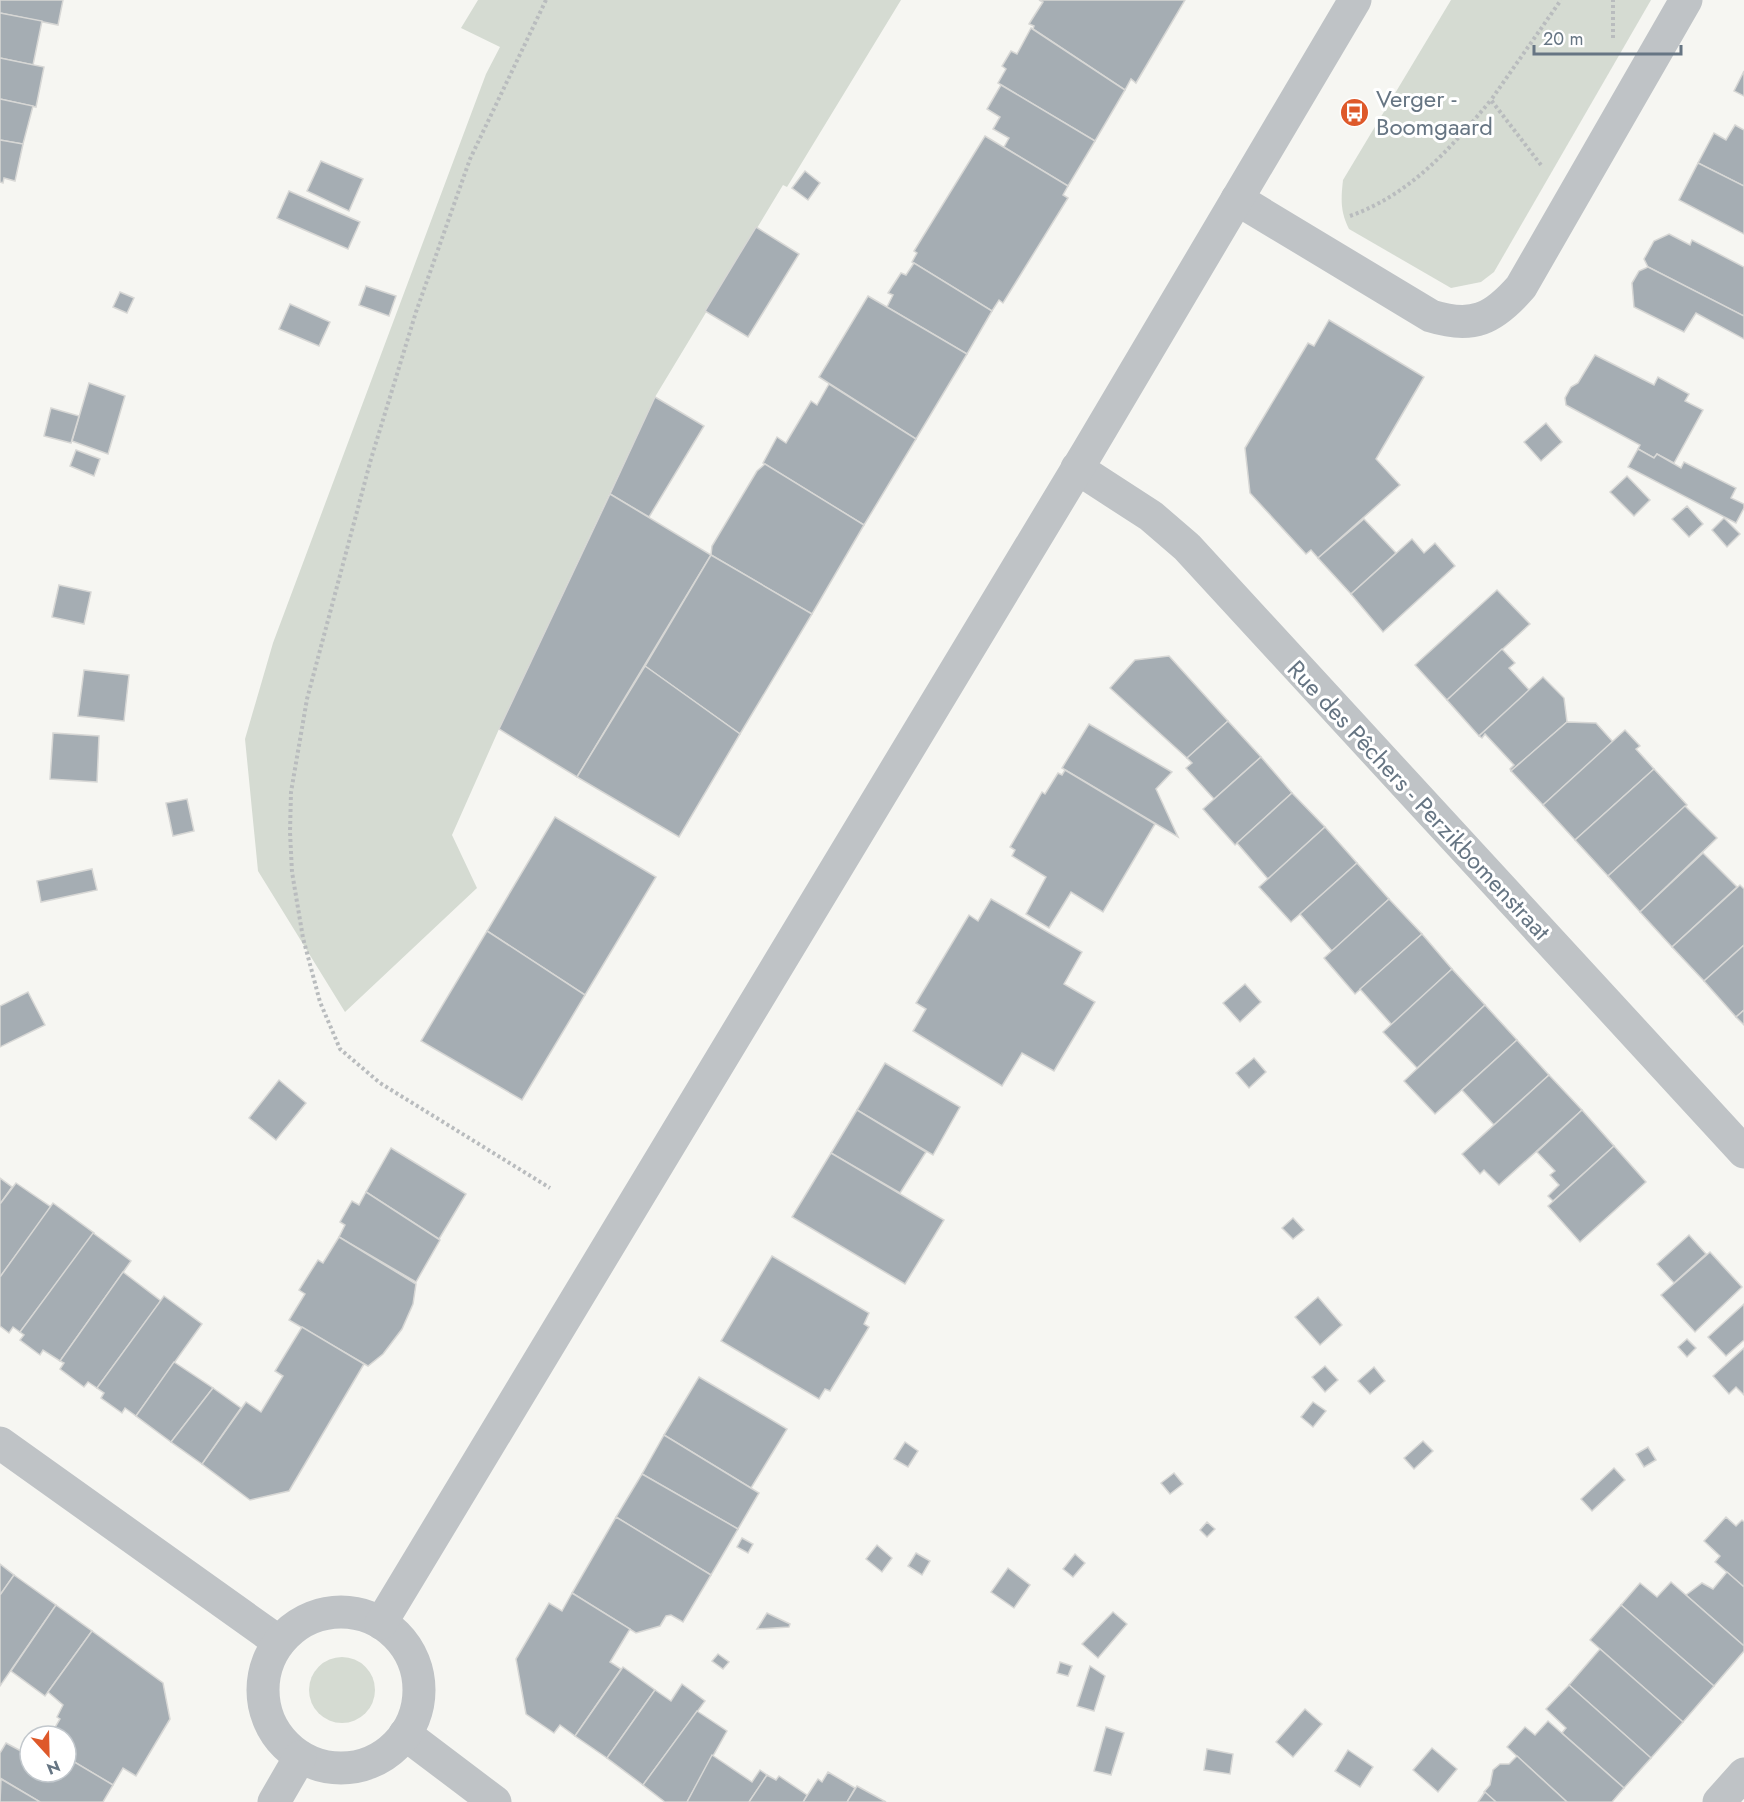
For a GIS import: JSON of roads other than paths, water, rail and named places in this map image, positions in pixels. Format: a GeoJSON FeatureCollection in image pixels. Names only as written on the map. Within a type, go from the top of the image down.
{"type":"FeatureCollection","features":[{"type":"Feature","properties":{"kind":"street"},"geometry":{"type":"LineString","coordinates":[[381,1623],[1077,468],[1355,0]]}},
{"type":"Feature","properties":{"kind":"street"},"geometry":{"type":"LineString","coordinates":[[1237,199],[1431,316],[1458,323],[1495,314],[1521,287],[1686,0]]}},
{"type":"Feature","properties":{"kind":"street","name":"Rue des Pêchers - Perzikbomenstraat"},"geometry":{"type":"LineString","coordinates":[[1077,468],[1151,516],[1187,548],[1744,1152]]}},
{"type":"Feature","properties":{"kind":"street"},"geometry":{"type":"LineString","coordinates":[[0,1443],[279,1642]]}},
{"type":"Feature","properties":{"kind":"street"},"geometry":{"type":"LineString","coordinates":[[348,1612],[364,1615],[381,1623],[403,1642],[417,1672],[417,1704],[413,1720],[405,1734],[382,1756],[353,1768],[326,1767],[300,1757],[273,1731],[265,1709],[264,1674],[279,1642],[290,1630],[317,1615],[348,1612]]}},
{"type":"Feature","properties":{"kind":"street"},"geometry":{"type":"LineString","coordinates":[[405,1734],[495,1802]]}},
{"type":"Feature","properties":{"kind":"street"},"geometry":{"type":"LineString","coordinates":[[274,1802],[300,1757]]}},
{"type":"Feature","properties":{"kind":"street"},"geometry":{"type":"LineString","coordinates":[[1719,1802],[1744,1774]]}},
{"type":"Feature","properties":{"kind":"place","name":"Verger - Boomgaard"},"geometry":{"type":"Point","coordinates":[1355,112]}}]}
